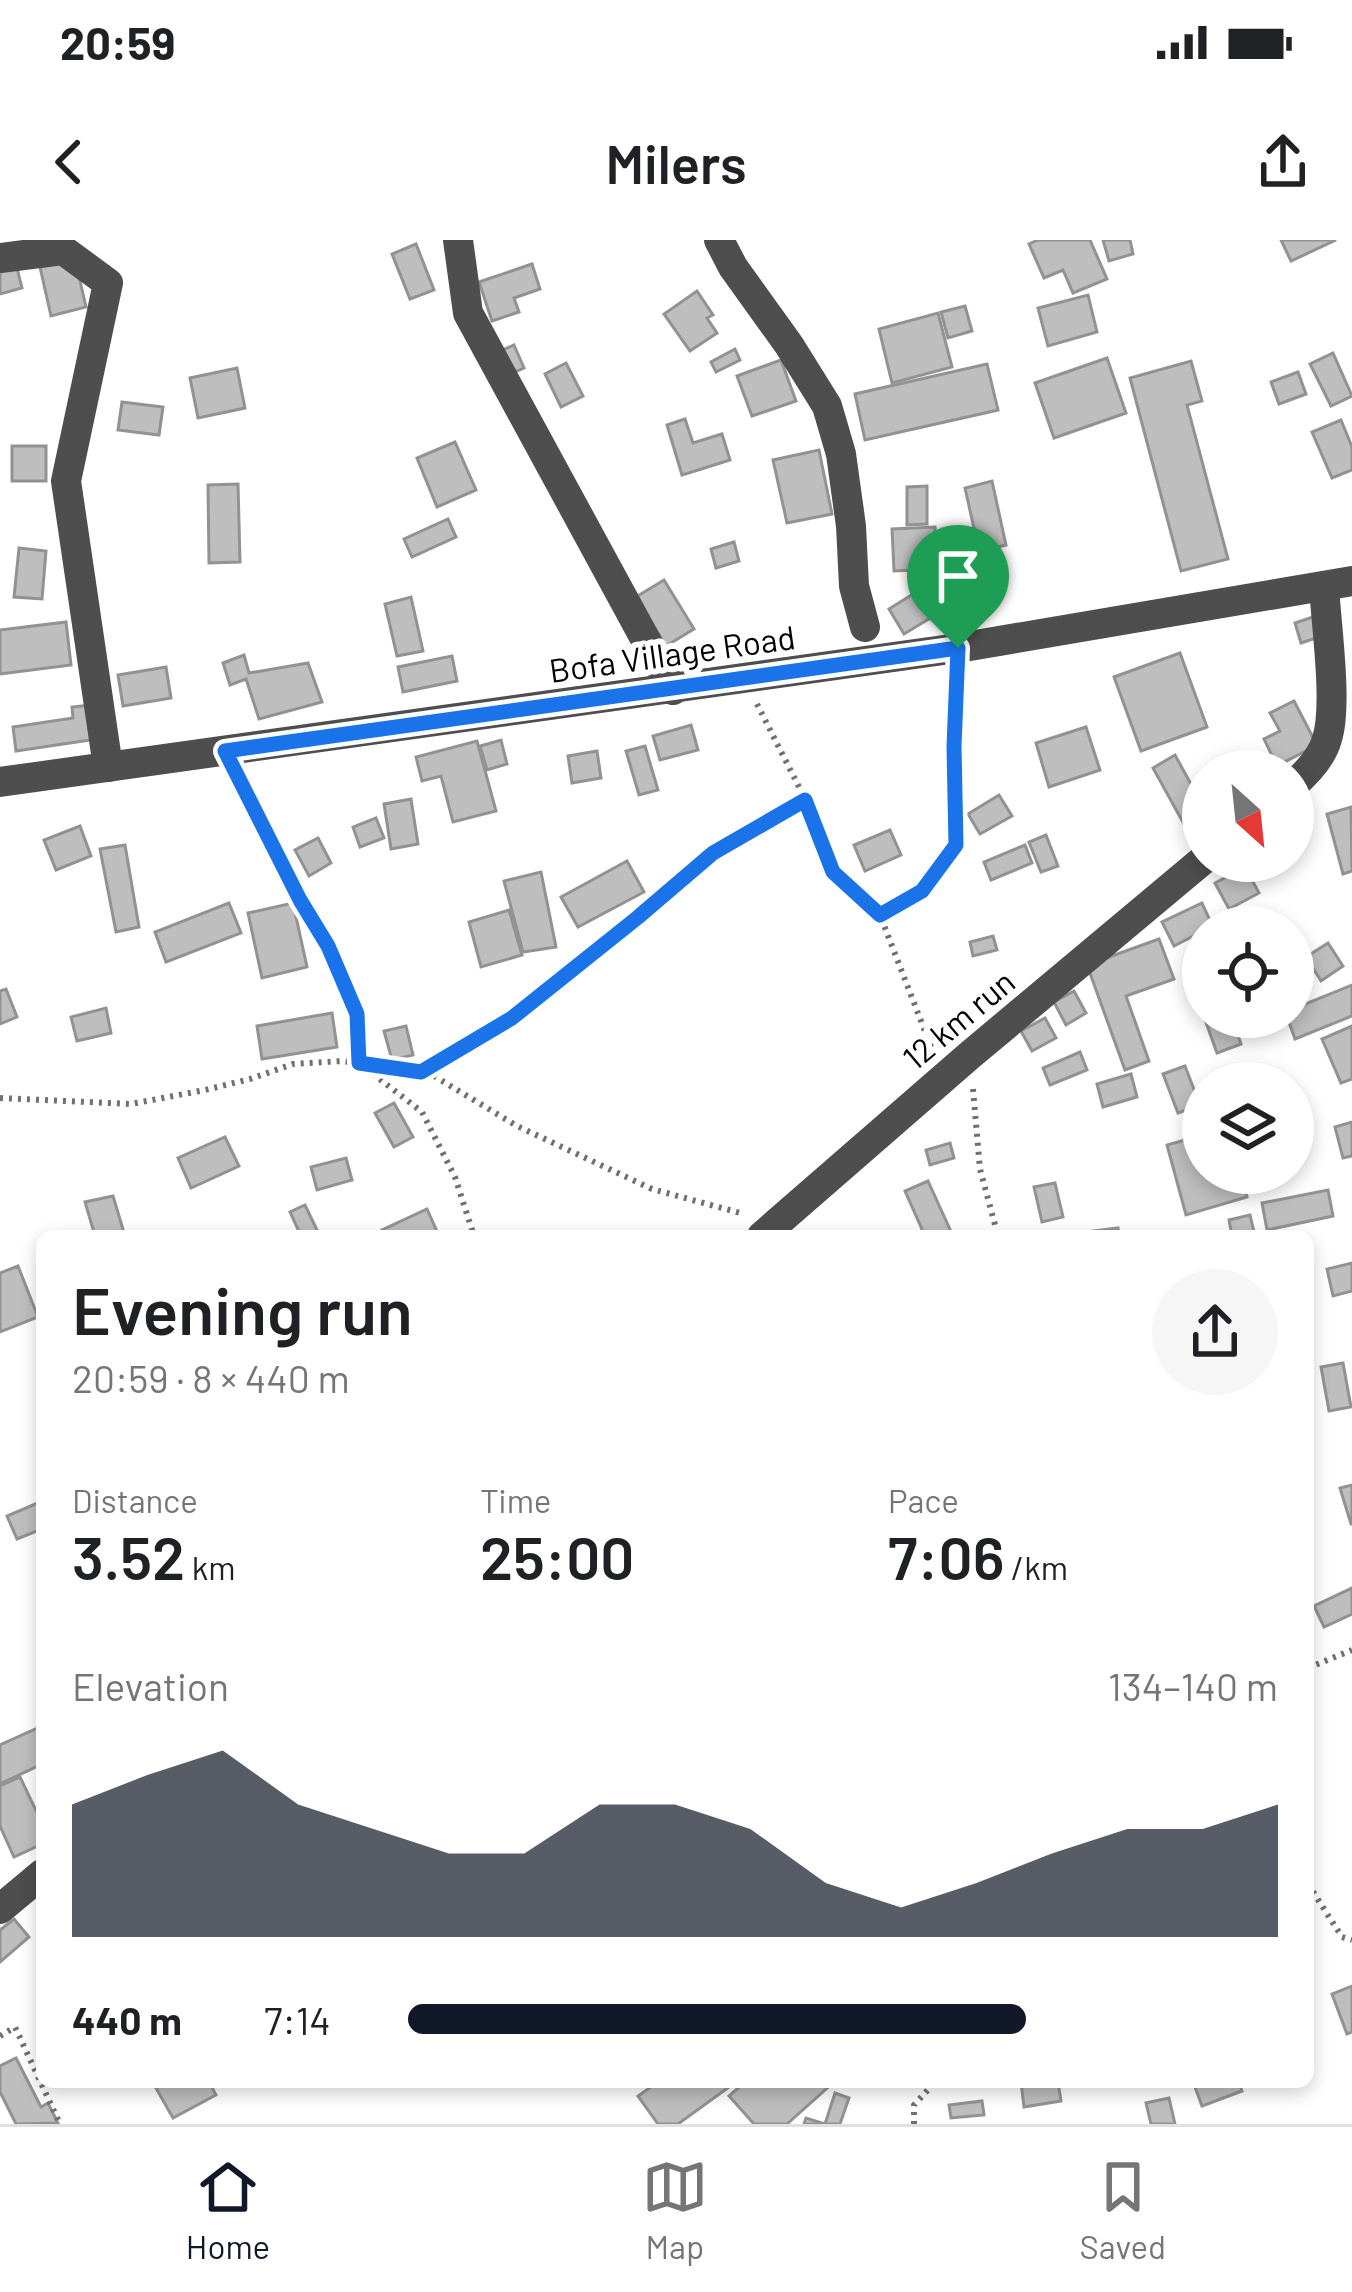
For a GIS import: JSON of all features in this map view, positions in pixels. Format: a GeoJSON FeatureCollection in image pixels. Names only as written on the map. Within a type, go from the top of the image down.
{"type":"FeatureCollection","features":[{"type":"Feature","properties":{"kind":"street"},"geometry":{"type":"LineString","coordinates":[[458,240],[468,313],[673,690]]}},
{"type":"Feature","properties":{"kind":"street"},"geometry":{"type":"LineString","coordinates":[[719,240],[827,406],[841,454],[854,586],[865,627]]}},
{"type":"Feature","properties":{"kind":"street"},"geometry":{"type":"LineString","coordinates":[[0,258],[62,250],[108,283],[66,481],[108,767]]}},
{"type":"Feature","properties":{"kind":"street"},"geometry":{"type":"LineString","coordinates":[[1314,763],[1327,741],[1331,712],[1338,584]]}},
{"type":"Feature","properties":{"kind":"street","name":"Bofa Village Road"},"geometry":{"type":"LineString","coordinates":[[0,782],[744,680],[1338,584]]}},
{"type":"Feature","properties":{"kind":"street","name":"12 km run"},"geometry":{"type":"LineString","coordinates":[[769,1230],[1182,878]]}},
{"type":"Feature","properties":{"kind":"street"},"geometry":{"type":"LineString","coordinates":[[0,1909],[36,1879]]}},
{"type":"Feature","properties":{"kind":"path"},"geometry":{"type":"LineString","coordinates":[[880,915],[922,891],[956,845],[958,648]]}},
{"type":"Feature","properties":{"kind":"path"},"geometry":{"type":"LineString","coordinates":[[744,680],[805,800],[833,872],[880,915],[944,1079]]}},
{"type":"Feature","properties":{"kind":"path"},"geometry":{"type":"LineString","coordinates":[[225,751],[328,946],[357,1014],[359,1063],[422,1112],[454,1177],[472,1230]]}},
{"type":"Feature","properties":{"kind":"path"},"geometry":{"type":"LineString","coordinates":[[421,1072],[512,1018],[713,853],[805,800]]}},
{"type":"Feature","properties":{"kind":"path"},"geometry":{"type":"LineString","coordinates":[[970,1055],[980,1169],[996,1230]]}},
{"type":"Feature","properties":{"kind":"path"},"geometry":{"type":"LineString","coordinates":[[0,1098],[131,1104],[250,1079],[293,1064],[342,1061],[430,1073],[517,1126],[652,1189],[718,1205],[769,1230]]}},
{"type":"Feature","properties":{"kind":"path"},"geometry":{"type":"LineString","coordinates":[[1314,1666],[1352,1650]]}},
{"type":"Feature","properties":{"kind":"path"},"geometry":{"type":"LineString","coordinates":[[1314,1893],[1342,1937],[1352,1940]]}},
{"type":"Feature","properties":{"kind":"path"},"geometry":{"type":"LineString","coordinates":[[0,2036],[15,2027],[36,2072]]}},
{"type":"Feature","properties":{"kind":"path"},"geometry":{"type":"LineString","coordinates":[[43,2088],[60,2124]]}},
{"type":"Feature","properties":{"kind":"path"},"geometry":{"type":"LineString","coordinates":[[914,2124],[914,2105],[929,2088]]}},
{"type":"Feature","properties":{"kind":"building"},"geometry":{"type":"Polygon","coordinates":[[[1090,240],[1107,279],[1073,293],[1063,270],[1044,278],[1029,244],[1090,240]]]}},
{"type":"Feature","properties":{"kind":"building"},"geometry":{"type":"Polygon","coordinates":[[[1103,240],[1130,240],[1133,254],[1109,261],[1103,240]]]}},
{"type":"Feature","properties":{"kind":"building"},"geometry":{"type":"Polygon","coordinates":[[[1281,240],[1336,240],[1291,261],[1281,240]]]}},
{"type":"Feature","properties":{"kind":"building"},"geometry":{"type":"Polygon","coordinates":[[[416,244],[434,290],[410,299],[392,254],[416,244]]]}},
{"type":"Feature","properties":{"kind":"building"},"geometry":{"type":"Polygon","coordinates":[[[75,259],[86,307],[51,316],[40,267],[75,259]]]}},
{"type":"Feature","properties":{"kind":"building"},"geometry":{"type":"Polygon","coordinates":[[[532,264],[540,289],[514,298],[519,312],[492,321],[479,282],[532,264]]]}},
{"type":"Feature","properties":{"kind":"building"},"geometry":{"type":"Polygon","coordinates":[[[17,268],[22,288],[0,294],[0,272],[17,268]]]}},
{"type":"Feature","properties":{"kind":"building"},"geometry":{"type":"Polygon","coordinates":[[[697,291],[713,315],[707,318],[717,333],[690,351],[664,314],[697,291]]]}},
{"type":"Feature","properties":{"kind":"building"},"geometry":{"type":"Polygon","coordinates":[[[1088,295],[1097,332],[1048,346],[1038,308],[1088,295]]]}},
{"type":"Feature","properties":{"kind":"building"},"geometry":{"type":"Polygon","coordinates":[[[965,306],[972,331],[948,338],[941,312],[965,306]]]}},
{"type":"Feature","properties":{"kind":"building"},"geometry":{"type":"Polygon","coordinates":[[[938,313],[952,367],[892,383],[879,329],[938,313]]]}},
{"type":"Feature","properties":{"kind":"building"},"geometry":{"type":"Polygon","coordinates":[[[514,345],[524,368],[508,375],[498,352],[514,345]]]}},
{"type":"Feature","properties":{"kind":"building"},"geometry":{"type":"Polygon","coordinates":[[[735,349],[740,360],[716,372],[711,362],[735,349]]]}},
{"type":"Feature","properties":{"kind":"building"},"geometry":{"type":"Polygon","coordinates":[[[1333,353],[1352,396],[1331,406],[1310,364],[1333,353]]]}},
{"type":"Feature","properties":{"kind":"building"},"geometry":{"type":"Polygon","coordinates":[[[1107,358],[1126,413],[1054,438],[1035,383],[1107,358]]]}},
{"type":"Feature","properties":{"kind":"building"},"geometry":{"type":"Polygon","coordinates":[[[781,360],[796,401],[752,416],[737,376],[781,360]]]}},
{"type":"Feature","properties":{"kind":"building"},"geometry":{"type":"Polygon","coordinates":[[[1191,361],[1202,401],[1187,405],[1228,559],[1181,571],[1130,378],[1191,361]]]}},
{"type":"Feature","properties":{"kind":"building"},"geometry":{"type":"Polygon","coordinates":[[[566,363],[583,396],[561,407],[545,374],[566,363]]]}},
{"type":"Feature","properties":{"kind":"building"},"geometry":{"type":"Polygon","coordinates":[[[987,364],[998,410],[865,440],[855,394],[987,364]]]}},
{"type":"Feature","properties":{"kind":"building"},"geometry":{"type":"Polygon","coordinates":[[[237,368],[245,408],[198,418],[190,378],[237,368]]]}},
{"type":"Feature","properties":{"kind":"building"},"geometry":{"type":"Polygon","coordinates":[[[1298,372],[1306,394],[1279,404],[1271,382],[1298,372]]]}},
{"type":"Feature","properties":{"kind":"building"},"geometry":{"type":"Polygon","coordinates":[[[122,402],[163,407],[159,435],[118,430],[122,402]]]}},
{"type":"Feature","properties":{"kind":"building"},"geometry":{"type":"Polygon","coordinates":[[[685,419],[693,443],[722,434],[730,460],[682,475],[667,425],[685,419]]]}},
{"type":"Feature","properties":{"kind":"building"},"geometry":{"type":"Polygon","coordinates":[[[1341,420],[1352,447],[1352,470],[1332,478],[1312,432],[1341,420]]]}},
{"type":"Feature","properties":{"kind":"building"},"geometry":{"type":"Polygon","coordinates":[[[455,442],[476,490],[437,507],[417,458],[455,442]]]}},
{"type":"Feature","properties":{"kind":"building"},"geometry":{"type":"Polygon","coordinates":[[[12,446],[46,446],[46,481],[12,481],[12,446]]]}},
{"type":"Feature","properties":{"kind":"building"},"geometry":{"type":"Polygon","coordinates":[[[819,450],[832,514],[787,523],[773,460],[819,450]]]}},
{"type":"Feature","properties":{"kind":"building"},"geometry":{"type":"Polygon","coordinates":[[[992,481],[1006,545],[979,551],[965,488],[992,481]]]}},
{"type":"Feature","properties":{"kind":"building"},"geometry":{"type":"Polygon","coordinates":[[[238,484],[240,562],[209,563],[208,485],[238,484]]]}},
{"type":"Feature","properties":{"kind":"building"},"geometry":{"type":"Polygon","coordinates":[[[927,486],[927,524],[907,525],[907,487],[927,486]]]}},
{"type":"Feature","properties":{"kind":"building"},"geometry":{"type":"Polygon","coordinates":[[[448,519],[456,537],[412,557],[404,539],[448,519]]]}},
{"type":"Feature","properties":{"kind":"building"},"geometry":{"type":"Polygon","coordinates":[[[935,527],[937,569],[894,571],[892,529],[935,527]]]}},
{"type":"Feature","properties":{"kind":"building"},"geometry":{"type":"Polygon","coordinates":[[[734,542],[739,561],[716,568],[711,549],[734,542]]]}},
{"type":"Feature","properties":{"kind":"building"},"geometry":{"type":"Polygon","coordinates":[[[19,548],[46,551],[42,599],[14,597],[19,548]]]}},
{"type":"Feature","properties":{"kind":"building"},"geometry":{"type":"Polygon","coordinates":[[[664,580],[694,629],[666,646],[636,597],[664,580]]]}},
{"type":"Feature","properties":{"kind":"building"},"geometry":{"type":"Polygon","coordinates":[[[921,589],[937,614],[904,634],[889,609],[921,589]]]}},
{"type":"Feature","properties":{"kind":"building"},"geometry":{"type":"Polygon","coordinates":[[[411,597],[423,651],[397,656],[385,604],[411,597]]]}},
{"type":"Feature","properties":{"kind":"building"},"geometry":{"type":"Polygon","coordinates":[[[1316,616],[1322,636],[1301,643],[1295,623],[1316,616]]]}},
{"type":"Feature","properties":{"kind":"building"},"geometry":{"type":"Polygon","coordinates":[[[66,622],[71,665],[0,674],[0,630],[66,622]]]}},
{"type":"Feature","properties":{"kind":"building"},"geometry":{"type":"Polygon","coordinates":[[[1180,653],[1207,727],[1141,751],[1114,677],[1180,653]]]}},
{"type":"Feature","properties":{"kind":"building"},"geometry":{"type":"Polygon","coordinates":[[[244,655],[249,673],[308,663],[322,702],[259,719],[246,679],[230,685],[223,663],[244,655]]]}},
{"type":"Feature","properties":{"kind":"building"},"geometry":{"type":"Polygon","coordinates":[[[452,656],[457,681],[403,692],[398,667],[452,656]]]}},
{"type":"Feature","properties":{"kind":"building"},"geometry":{"type":"Polygon","coordinates":[[[166,667],[171,698],[123,706],[118,675],[166,667]]]}},
{"type":"Feature","properties":{"kind":"building"},"geometry":{"type":"Polygon","coordinates":[[[1294,701],[1317,745],[1307,750],[1269,750],[1264,739],[1280,731],[1270,713],[1294,701]]]}},
{"type":"Feature","properties":{"kind":"building"},"geometry":{"type":"Polygon","coordinates":[[[92,705],[97,739],[16,751],[13,727],[73,718],[72,707],[92,705]]]}},
{"type":"Feature","properties":{"kind":"building"},"geometry":{"type":"Polygon","coordinates":[[[691,725],[698,750],[660,760],[653,736],[691,725]]]}},
{"type":"Feature","properties":{"kind":"building"},"geometry":{"type":"Polygon","coordinates":[[[1086,727],[1100,770],[1049,787],[1036,743],[1086,727]]]}},
{"type":"Feature","properties":{"kind":"building"},"geometry":{"type":"Polygon","coordinates":[[[501,740],[507,764],[487,770],[480,746],[501,740]]]}},
{"type":"Feature","properties":{"kind":"building"},"geometry":{"type":"Polygon","coordinates":[[[477,741],[496,811],[453,822],[441,776],[422,781],[416,757],[477,741]]]}},
{"type":"Feature","properties":{"kind":"building"},"geometry":{"type":"Polygon","coordinates":[[[645,746],[658,790],[639,795],[626,751],[645,746]]]}},
{"type":"Feature","properties":{"kind":"building"},"geometry":{"type":"Polygon","coordinates":[[[597,751],[601,778],[572,783],[568,756],[597,751]]]}},
{"type":"Feature","properties":{"kind":"building"},"geometry":{"type":"Polygon","coordinates":[[[1175,755],[1182,768],[1182,821],[1153,768],[1175,755]]]}},
{"type":"Feature","properties":{"kind":"building"},"geometry":{"type":"Polygon","coordinates":[[[999,795],[1012,816],[980,834],[968,814],[999,795]]]}},
{"type":"Feature","properties":{"kind":"building"},"geometry":{"type":"Polygon","coordinates":[[[411,799],[418,844],[391,849],[384,804],[411,799]]]}},
{"type":"Feature","properties":{"kind":"building"},"geometry":{"type":"Polygon","coordinates":[[[1351,807],[1352,871],[1343,874],[1327,814],[1351,807]]]}},
{"type":"Feature","properties":{"kind":"building"},"geometry":{"type":"Polygon","coordinates":[[[376,818],[384,838],[360,847],[353,827],[376,818]]]}},
{"type":"Feature","properties":{"kind":"building"},"geometry":{"type":"Polygon","coordinates":[[[80,826],[91,856],[56,870],[44,840],[80,826]]]}},
{"type":"Feature","properties":{"kind":"building"},"geometry":{"type":"Polygon","coordinates":[[[890,830],[901,855],[865,871],[854,845],[890,830]]]}},
{"type":"Feature","properties":{"kind":"building"},"geometry":{"type":"Polygon","coordinates":[[[1046,835],[1058,866],[1041,872],[1029,842],[1046,835]]]}},
{"type":"Feature","properties":{"kind":"building"},"geometry":{"type":"Polygon","coordinates":[[[318,838],[331,863],[309,876],[295,850],[318,838]]]}},
{"type":"Feature","properties":{"kind":"building"},"geometry":{"type":"Polygon","coordinates":[[[125,845],[139,927],[116,932],[100,849],[125,845]]]}},
{"type":"Feature","properties":{"kind":"building"},"geometry":{"type":"Polygon","coordinates":[[[1025,845],[1032,863],[991,880],[984,862],[1025,845]]]}},
{"type":"Feature","properties":{"kind":"building"},"geometry":{"type":"Polygon","coordinates":[[[627,861],[644,892],[578,927],[561,897],[627,861]]]}},
{"type":"Feature","properties":{"kind":"building"},"geometry":{"type":"Polygon","coordinates":[[[541,872],[556,947],[523,952],[504,881],[541,872]]]}},
{"type":"Feature","properties":{"kind":"building"},"geometry":{"type":"Polygon","coordinates":[[[1253,882],[1259,893],[1227,906],[1215,883],[1253,882]]]}},
{"type":"Feature","properties":{"kind":"building"},"geometry":{"type":"Polygon","coordinates":[[[229,903],[241,933],[166,962],[155,932],[229,903]]]}},
{"type":"Feature","properties":{"kind":"building"},"geometry":{"type":"Polygon","coordinates":[[[293,903],[307,967],[262,978],[248,913],[293,903]]]}},
{"type":"Feature","properties":{"kind":"building"},"geometry":{"type":"Polygon","coordinates":[[[509,910],[522,955],[481,967],[469,922],[509,910]]]}},
{"type":"Feature","properties":{"kind":"building"},"geometry":{"type":"Polygon","coordinates":[[[1182,912],[1182,942],[1174,946],[1162,922],[1182,912]]]}},
{"type":"Feature","properties":{"kind":"building"},"geometry":{"type":"Polygon","coordinates":[[[993,936],[997,950],[973,956],[970,942],[993,936]]]}},
{"type":"Feature","properties":{"kind":"building"},"geometry":{"type":"Polygon","coordinates":[[[1159,939],[1174,979],[1126,996],[1149,1061],[1125,1070],[1087,965],[1159,939]]]}},
{"type":"Feature","properties":{"kind":"building"},"geometry":{"type":"Polygon","coordinates":[[[1328,943],[1343,966],[1321,981],[1314,970],[1314,952],[1328,943]]]}},
{"type":"Feature","properties":{"kind":"building"},"geometry":{"type":"Polygon","coordinates":[[[1352,985],[1352,1016],[1314,1031],[1314,1000],[1352,985]]]}},
{"type":"Feature","properties":{"kind":"building"},"geometry":{"type":"Polygon","coordinates":[[[6,989],[17,1017],[0,1024],[0,991],[6,989]]]}},
{"type":"Feature","properties":{"kind":"building"},"geometry":{"type":"Polygon","coordinates":[[[1074,991],[1086,1013],[1066,1025],[1054,1002],[1074,991]]]}},
{"type":"Feature","properties":{"kind":"building"},"geometry":{"type":"Polygon","coordinates":[[[106,1008],[111,1033],[77,1041],[71,1017],[106,1008]]]}},
{"type":"Feature","properties":{"kind":"building"},"geometry":{"type":"Polygon","coordinates":[[[332,1013],[337,1047],[262,1059],[257,1026],[332,1013]]]}},
{"type":"Feature","properties":{"kind":"building"},"geometry":{"type":"Polygon","coordinates":[[[1045,1018],[1056,1038],[1032,1051],[1021,1031],[1045,1018]]]}},
{"type":"Feature","properties":{"kind":"building"},"geometry":{"type":"Polygon","coordinates":[[[406,1026],[413,1055],[392,1060],[384,1031],[406,1026]]]}},
{"type":"Feature","properties":{"kind":"building"},"geometry":{"type":"Polygon","coordinates":[[[1352,1026],[1352,1079],[1341,1083],[1322,1039],[1352,1026]]]}},
{"type":"Feature","properties":{"kind":"building"},"geometry":{"type":"Polygon","coordinates":[[[1212,1038],[1239,1038],[1241,1044],[1217,1053],[1212,1038]]]}},
{"type":"Feature","properties":{"kind":"building"},"geometry":{"type":"Polygon","coordinates":[[[1080,1052],[1087,1070],[1050,1085],[1043,1068],[1080,1052]]]}},
{"type":"Feature","properties":{"kind":"building"},"geometry":{"type":"Polygon","coordinates":[[[1182,1067],[1182,1112],[1178,1113],[1163,1074],[1182,1067]]]}},
{"type":"Feature","properties":{"kind":"building"},"geometry":{"type":"Polygon","coordinates":[[[1131,1074],[1137,1097],[1103,1107],[1097,1084],[1131,1074]]]}},
{"type":"Feature","properties":{"kind":"building"},"geometry":{"type":"Polygon","coordinates":[[[394,1103],[413,1137],[394,1147],[375,1113],[394,1103]]]}},
{"type":"Feature","properties":{"kind":"building"},"geometry":{"type":"Polygon","coordinates":[[[1352,1122],[1352,1156],[1343,1158],[1335,1127],[1352,1122]]]}},
{"type":"Feature","properties":{"kind":"building"},"geometry":{"type":"Polygon","coordinates":[[[225,1137],[239,1166],[191,1188],[178,1158],[225,1137]]]}},
{"type":"Feature","properties":{"kind":"building"},"geometry":{"type":"Polygon","coordinates":[[[1182,1141],[1182,1194],[1247,1197],[1186,1215],[1167,1145],[1182,1141]]]}},
{"type":"Feature","properties":{"kind":"building"},"geometry":{"type":"Polygon","coordinates":[[[950,1143],[954,1158],[930,1165],[926,1150],[950,1143]]]}},
{"type":"Feature","properties":{"kind":"building"},"geometry":{"type":"Polygon","coordinates":[[[346,1158],[352,1180],[317,1190],[311,1167],[346,1158]]]}},
{"type":"Feature","properties":{"kind":"building"},"geometry":{"type":"Polygon","coordinates":[[[928,1181],[950,1230],[922,1230],[905,1191],[928,1181]]]}},
{"type":"Feature","properties":{"kind":"building"},"geometry":{"type":"Polygon","coordinates":[[[1055,1183],[1063,1217],[1042,1222],[1034,1187],[1055,1183]]]}},
{"type":"Feature","properties":{"kind":"building"},"geometry":{"type":"Polygon","coordinates":[[[1328,1190],[1333,1216],[1267,1230],[1262,1203],[1328,1190]]]}},
{"type":"Feature","properties":{"kind":"building"},"geometry":{"type":"Polygon","coordinates":[[[113,1196],[123,1230],[93,1230],[85,1202],[113,1196]]]}},
{"type":"Feature","properties":{"kind":"building"},"geometry":{"type":"Polygon","coordinates":[[[305,1205],[317,1230],[298,1230],[290,1212],[305,1205]]]}},
{"type":"Feature","properties":{"kind":"building"},"geometry":{"type":"Polygon","coordinates":[[[427,1209],[436,1230],[382,1230],[427,1209]]]}},
{"type":"Feature","properties":{"kind":"building"},"geometry":{"type":"Polygon","coordinates":[[[1250,1215],[1254,1230],[1231,1230],[1229,1220],[1250,1215]]]}},
{"type":"Feature","properties":{"kind":"building"},"geometry":{"type":"Polygon","coordinates":[[[1352,1263],[1352,1291],[1333,1296],[1327,1269],[1352,1263]]]}},
{"type":"Feature","properties":{"kind":"building"},"geometry":{"type":"Polygon","coordinates":[[[18,1266],[36,1318],[0,1332],[0,1273],[18,1266]]]}},
{"type":"Feature","properties":{"kind":"building"},"geometry":{"type":"Polygon","coordinates":[[[1343,1363],[1351,1407],[1329,1411],[1321,1367],[1343,1363]]]}},
{"type":"Feature","properties":{"kind":"building"},"geometry":{"type":"Polygon","coordinates":[[[1352,1485],[1352,1524],[1351,1524],[1340,1488],[1352,1485]]]}},
{"type":"Feature","properties":{"kind":"building"},"geometry":{"type":"Polygon","coordinates":[[[36,1504],[36,1531],[17,1539],[7,1516],[36,1504]]]}},
{"type":"Feature","properties":{"kind":"building"},"geometry":{"type":"Polygon","coordinates":[[[1352,1588],[1352,1614],[1324,1627],[1314,1606],[1352,1588]]]}},
{"type":"Feature","properties":{"kind":"building"},"geometry":{"type":"Polygon","coordinates":[[[36,1729],[36,1767],[0,1784],[0,1745],[36,1729]]]}},
{"type":"Feature","properties":{"kind":"building"},"geometry":{"type":"Polygon","coordinates":[[[20,1777],[36,1810],[36,1847],[14,1857],[0,1826],[0,1786],[20,1777]]]}},
{"type":"Feature","properties":{"kind":"building"},"geometry":{"type":"Polygon","coordinates":[[[14,1919],[29,1937],[0,1962],[0,1930],[14,1919]]]}},
{"type":"Feature","properties":{"kind":"building"},"geometry":{"type":"Polygon","coordinates":[[[1352,1986],[1352,2032],[1347,2034],[1332,1994],[1352,1986]]]}},
{"type":"Feature","properties":{"kind":"building"},"geometry":{"type":"Polygon","coordinates":[[[16,2058],[41,2107],[48,2103],[58,2123],[16,2124],[0,2092],[0,2066],[16,2058]]]}},
{"type":"Feature","properties":{"kind":"building"},"geometry":{"type":"Polygon","coordinates":[[[156,2088],[212,2088],[216,2095],[173,2118],[156,2088]]]}},
{"type":"Feature","properties":{"kind":"building"},"geometry":{"type":"Polygon","coordinates":[[[649,2088],[728,2088],[678,2124],[658,2124],[638,2096],[649,2088]]]}},
{"type":"Feature","properties":{"kind":"building"},"geometry":{"type":"Polygon","coordinates":[[[738,2088],[827,2088],[787,2124],[754,2124],[729,2096],[738,2088]]]}},
{"type":"Feature","properties":{"kind":"building"},"geometry":{"type":"Polygon","coordinates":[[[1022,2088],[1059,2088],[1061,2101],[1024,2107],[1022,2088]]]}},
{"type":"Feature","properties":{"kind":"building"},"geometry":{"type":"Polygon","coordinates":[[[1195,2088],[1241,2088],[1242,2091],[1202,2106],[1195,2088]]]}},
{"type":"Feature","properties":{"kind":"building"},"geometry":{"type":"Polygon","coordinates":[[[835,2093],[849,2098],[840,2124],[825,2124],[835,2093]]]}},
{"type":"Feature","properties":{"kind":"building"},"geometry":{"type":"Polygon","coordinates":[[[1169,2098],[1175,2124],[1151,2124],[1146,2103],[1169,2098]]]}},
{"type":"Feature","properties":{"kind":"building"},"geometry":{"type":"Polygon","coordinates":[[[982,2101],[984,2115],[951,2118],[949,2105],[982,2101]]]}},
{"type":"Feature","properties":{"kind":"route"},"geometry":{"type":"LineString","coordinates":[[958,648],[956,845],[922,891],[880,915],[833,872],[805,800],[713,853],[512,1018],[421,1072],[359,1063],[357,1014],[328,946],[225,751],[673,690],[958,648]]}}]}
